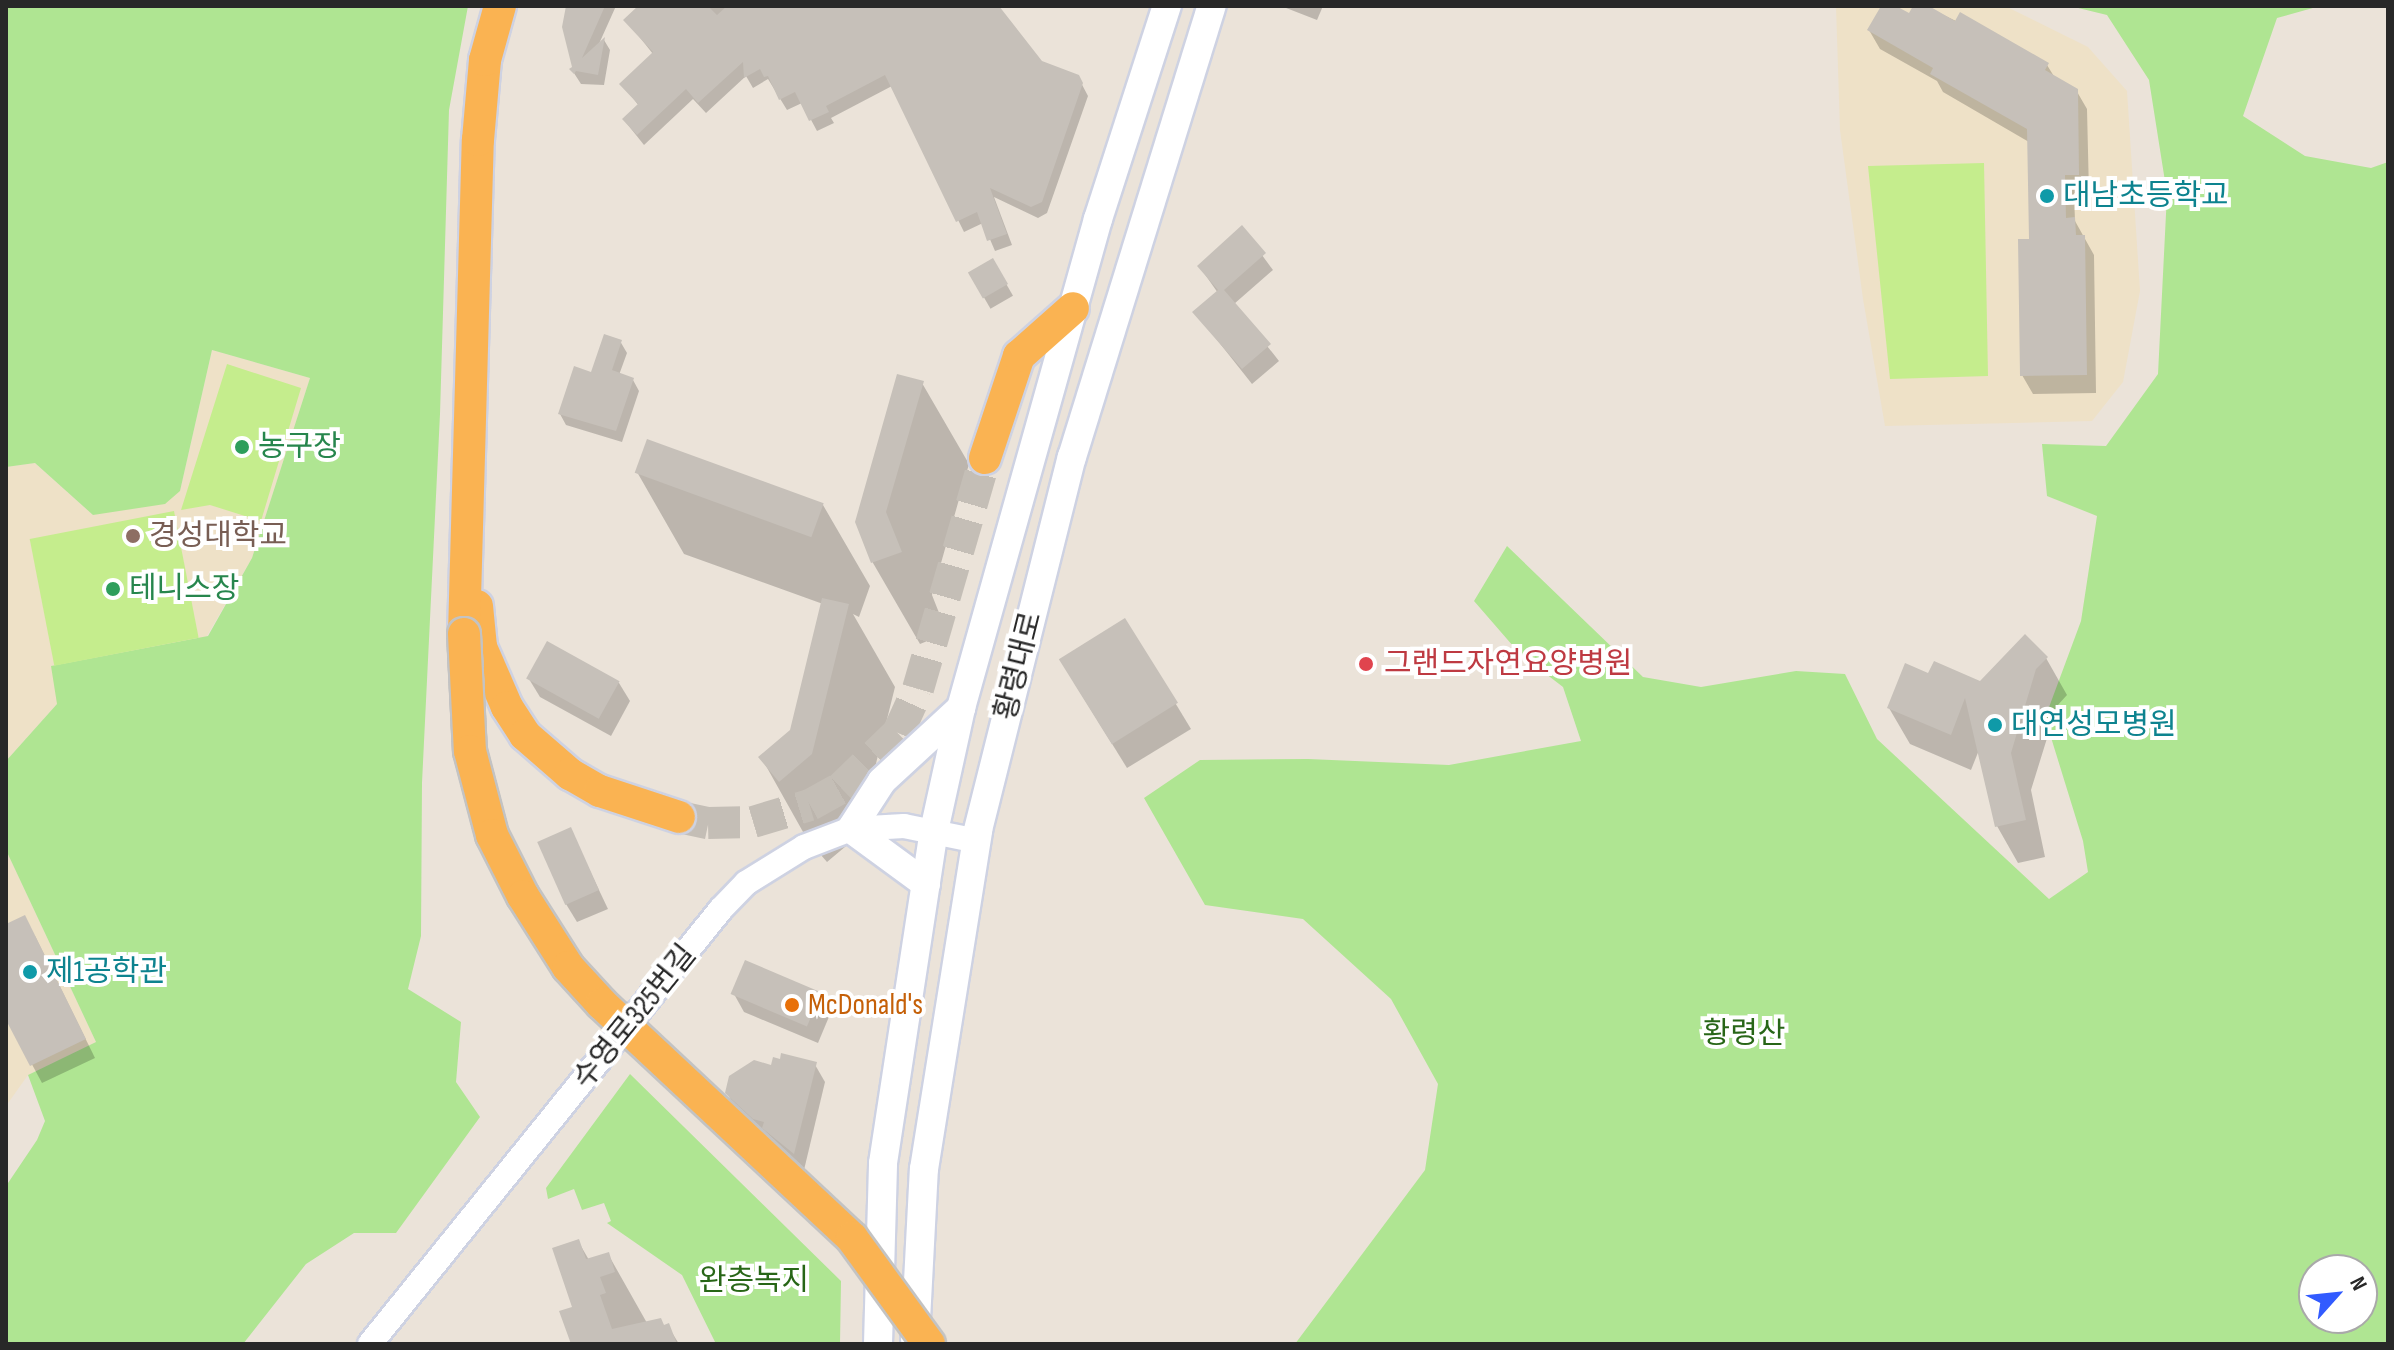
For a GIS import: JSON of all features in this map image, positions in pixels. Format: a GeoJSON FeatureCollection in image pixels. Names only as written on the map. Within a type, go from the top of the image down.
{"type":"FeatureCollection","features":[{"type":"Feature","properties":{"kind":"highway"},"geometry":{"type":"LineString","coordinates":[[500,6],[485,60],[478,140],[464,634],[470,751],[492,835],[523,896],[568,967],[602,1004],[852,1238],[929,1344]]}},
{"type":"Feature","properties":{"kind":"highway"},"geometry":{"type":"LineString","coordinates":[[985,458],[1019,356],[1073,308]]}},
{"type":"Feature","properties":{"kind":"highway"},"geometry":{"type":"LineString","coordinates":[[472,323],[479,440],[477,614],[481,647],[493,678],[525,735],[570,774],[600,791],[679,817]]}},
{"type":"Feature","properties":{"kind":"main road","name":"황령대로"},"geometry":{"type":"LineString","coordinates":[[878,1344],[883,1163],[934,831],[961,708],[1098,219],[1167,6]]}},
{"type":"Feature","properties":{"kind":"main road","name":"황령대로"},"geometry":{"type":"LineString","coordinates":[[914,1344],[924,1169],[977,841],[1072,457],[1212,6]]}},
{"type":"Feature","properties":{"kind":"main road"},"geometry":{"type":"LineString","coordinates":[[926,884],[851,829],[882,781],[961,708]]}},
{"type":"Feature","properties":{"kind":"street","name":"수영로325번길"},"geometry":{"type":"LineString","coordinates":[[370,1344],[729,900],[772,864],[827,836],[851,829],[904,826],[977,841]]}},
{"type":"Feature","properties":{"kind":"shaded area"},"geometry":{"type":"Polygon","coordinates":[[[1836,6],[2005,6],[2088,47],[2127,91],[2140,291],[2123,382],[2092,421],[1885,426],[1863,299],[1840,130],[1836,6]]]}},
{"type":"Feature","properties":{"kind":"shaded area","name":"경성대학교"},"geometry":{"type":"Polygon","coordinates":[[[212,350],[310,378],[252,558],[207,636],[57,704],[6,761],[6,467],[35,463],[93,515],[180,491],[212,350]]]}},
{"type":"Feature","properties":{"kind":"shaded area","name":"제1공학관"},"geometry":{"type":"Polygon","coordinates":[[[6,850],[96,1042],[28,1075],[6,1106],[6,850]]]}},
{"type":"Feature","properties":{"kind":"green space"},"geometry":{"type":"Polygon","coordinates":[[[6,6],[468,6],[449,110],[440,414],[422,783],[421,936],[408,989],[461,1022],[456,1082],[480,1117],[396,1233],[354,1233],[306,1264],[243,1344],[6,1344],[6,1186],[37,1140],[45,1121],[28,1075],[96,1042],[6,850],[6,761],[57,704],[51,666],[208,636],[252,558],[310,378],[212,350],[180,491],[165,504],[93,515],[35,463],[6,467],[6,6]]]}},
{"type":"Feature","properties":{"kind":"green space","name":"황령산"},"geometry":{"type":"Polygon","coordinates":[[[2070,6],[2320,6],[2277,18],[2243,116],[2305,156],[2371,168],[2388,162],[2388,1344],[1295,1344],[1425,1170],[1438,1084],[1391,999],[1303,919],[1205,905],[1144,798],[1200,760],[1308,759],[1449,765],[1581,741],[1563,687],[1520,654],[1474,601],[1507,546],[1643,677],[1701,687],[1796,671],[1845,674],[1877,739],[2049,899],[2088,872],[2083,841],[2045,718],[2081,621],[2097,516],[2047,496],[2042,444],[2106,446],[2158,374],[2167,194],[2149,80],[2107,15],[2070,6]]]}},
{"type":"Feature","properties":{"kind":"green space"},"geometry":{"type":"Polygon","coordinates":[[[1984,163],[1988,376],[1890,379],[1868,166],[1984,163]]]}},
{"type":"Feature","properties":{"kind":"green space","name":"농구장"},"geometry":{"type":"Polygon","coordinates":[[[227,364],[301,388],[261,521],[210,505],[181,510],[227,364]]]}},
{"type":"Feature","properties":{"kind":"green space","name":"테니스장"},"geometry":{"type":"Polygon","coordinates":[[[174,511],[199,638],[54,666],[30,539],[174,511]]]}},
{"type":"Feature","properties":{"kind":"green space","name":"완층녹지"},"geometry":{"type":"Polygon","coordinates":[[[630,1074],[841,1281],[840,1344],[716,1344],[682,1275],[607,1223],[611,1221],[604,1203],[582,1210],[574,1189],[548,1199],[546,1188],[630,1074]]]}},
{"type":"Feature","properties":{"kind":"building"},"geometry":{"type":"Polygon","coordinates":[[[566,6],[605,6],[582,58],[605,37],[598,75],[576,71],[574,74],[569,69],[572,67],[562,27],[566,6]]]}},
{"type":"Feature","properties":{"kind":"building"},"geometry":{"type":"Polygon","coordinates":[[[638,6],[708,6],[717,15],[727,6],[999,6],[1042,61],[1079,75],[1083,83],[1042,202],[1031,207],[990,188],[1007,234],[987,241],[977,212],[956,222],[885,75],[826,106],[829,112],[809,121],[795,92],[779,100],[768,76],[764,77],[760,69],[744,78],[743,62],[698,103],[686,89],[637,135],[622,119],[638,104],[619,84],[653,52],[623,20],[638,6]]]}},
{"type":"Feature","properties":{"kind":"building","name":"대남초등학교"},"geometry":{"type":"Polygon","coordinates":[[[1881,6],[1896,6],[1909,13],[1913,6],[1929,6],[1955,21],[1960,12],[2049,63],[2045,70],[2078,89],[2079,175],[2065,175],[2066,218],[2075,217],[2076,235],[2085,235],[2087,375],[2020,376],[2018,239],[2029,239],[2027,129],[1930,74],[1933,68],[1867,30],[1881,6]]]}},
{"type":"Feature","properties":{"kind":"building"},"geometry":{"type":"Polygon","coordinates":[[[1242,225],[1266,253],[1224,290],[1271,344],[1242,369],[1192,312],[1218,290],[1197,266],[1242,225]]]}},
{"type":"Feature","properties":{"kind":"building"},"geometry":{"type":"Polygon","coordinates":[[[993,258],[1008,284],[983,298],[968,272],[993,258]]]}},
{"type":"Feature","properties":{"kind":"building"},"geometry":{"type":"Polygon","coordinates":[[[604,334],[622,340],[612,370],[634,378],[616,431],[558,414],[574,366],[591,372],[604,334]]]}},
{"type":"Feature","properties":{"kind":"building"},"geometry":{"type":"Polygon","coordinates":[[[897,374],[924,381],[886,512],[902,552],[871,563],[855,522],[897,374]]]}},
{"type":"Feature","properties":{"kind":"building"},"geometry":{"type":"Polygon","coordinates":[[[647,439],[824,503],[811,537],[635,473],[647,439]]]}},
{"type":"Feature","properties":{"kind":"building"},"geometry":{"type":"Polygon","coordinates":[[[822,598],[849,604],[812,754],[779,782],[758,757],[790,730],[822,598]]]}},
{"type":"Feature","properties":{"kind":"building"},"geometry":{"type":"Polygon","coordinates":[[[1125,618],[1178,703],[1112,744],[1059,659],[1125,618]]]}},
{"type":"Feature","properties":{"kind":"building","name":"대연성모병원"},"geometry":{"type":"Polygon","coordinates":[[[2025,634],[2048,657],[2036,669],[2011,753],[2026,820],[1995,827],[1965,698],[1951,735],[1887,708],[1905,663],[1928,673],[1934,661],[1980,681],[2025,634]]]}},
{"type":"Feature","properties":{"kind":"building"},"geometry":{"type":"Polygon","coordinates":[[[547,641],[620,681],[599,719],[526,679],[547,641]]]}},
{"type":"Feature","properties":{"kind":"building"},"geometry":{"type":"Polygon","coordinates":[[[571,827],[599,890],[565,905],[537,842],[571,827]]]}},
{"type":"Feature","properties":{"kind":"building","name":"제1공학관"},"geometry":{"type":"Polygon","coordinates":[[[25,915],[86,1039],[30,1066],[6,1020],[6,924],[25,915]]]}},
{"type":"Feature","properties":{"kind":"building"},"geometry":{"type":"Polygon","coordinates":[[[745,960],[821,992],[807,1026],[731,994],[745,960]]]}},
{"type":"Feature","properties":{"kind":"building"},"geometry":{"type":"Polygon","coordinates":[[[781,1053],[817,1062],[794,1154],[762,1128],[764,1122],[753,1119],[725,1093],[729,1076],[754,1060],[771,1065],[773,1057],[780,1059],[781,1053]]]}},
{"type":"Feature","properties":{"kind":"building"},"geometry":{"type":"Polygon","coordinates":[[[579,1239],[586,1259],[609,1252],[615,1272],[600,1277],[606,1293],[600,1295],[612,1329],[661,1318],[664,1325],[669,1323],[677,1344],[571,1344],[559,1311],[572,1307],[552,1248],[579,1239]]]}},
{"type":"Feature","properties":{"kind":"tunnel"},"geometry":{"type":"LineString","coordinates":[[679,817],[708,823],[753,822],[810,805],[841,788],[898,733],[918,689],[985,458]]}},
{"type":"Feature","properties":{"kind":"place","name":"대남초등학교"},"geometry":{"type":"Point","coordinates":[2047,196]}},
{"type":"Feature","properties":{"kind":"place","name":"농구장"},"geometry":{"type":"Point","coordinates":[242,447]}},
{"type":"Feature","properties":{"kind":"place","name":"경성대학교"},"geometry":{"type":"Point","coordinates":[133,536]}},
{"type":"Feature","properties":{"kind":"place","name":"테니스장"},"geometry":{"type":"Point","coordinates":[113,589]}},
{"type":"Feature","properties":{"kind":"place","name":"그랜드자연요양병원"},"geometry":{"type":"Point","coordinates":[1366,664]}},
{"type":"Feature","properties":{"kind":"place","name":"대연성모병원"},"geometry":{"type":"Point","coordinates":[1995,725]}},
{"type":"Feature","properties":{"kind":"place","name":"제1공학관"},"geometry":{"type":"Point","coordinates":[30,972]}},
{"type":"Feature","properties":{"kind":"place","name":"McDonald's"},"geometry":{"type":"Point","coordinates":[792,1005]}}]}
